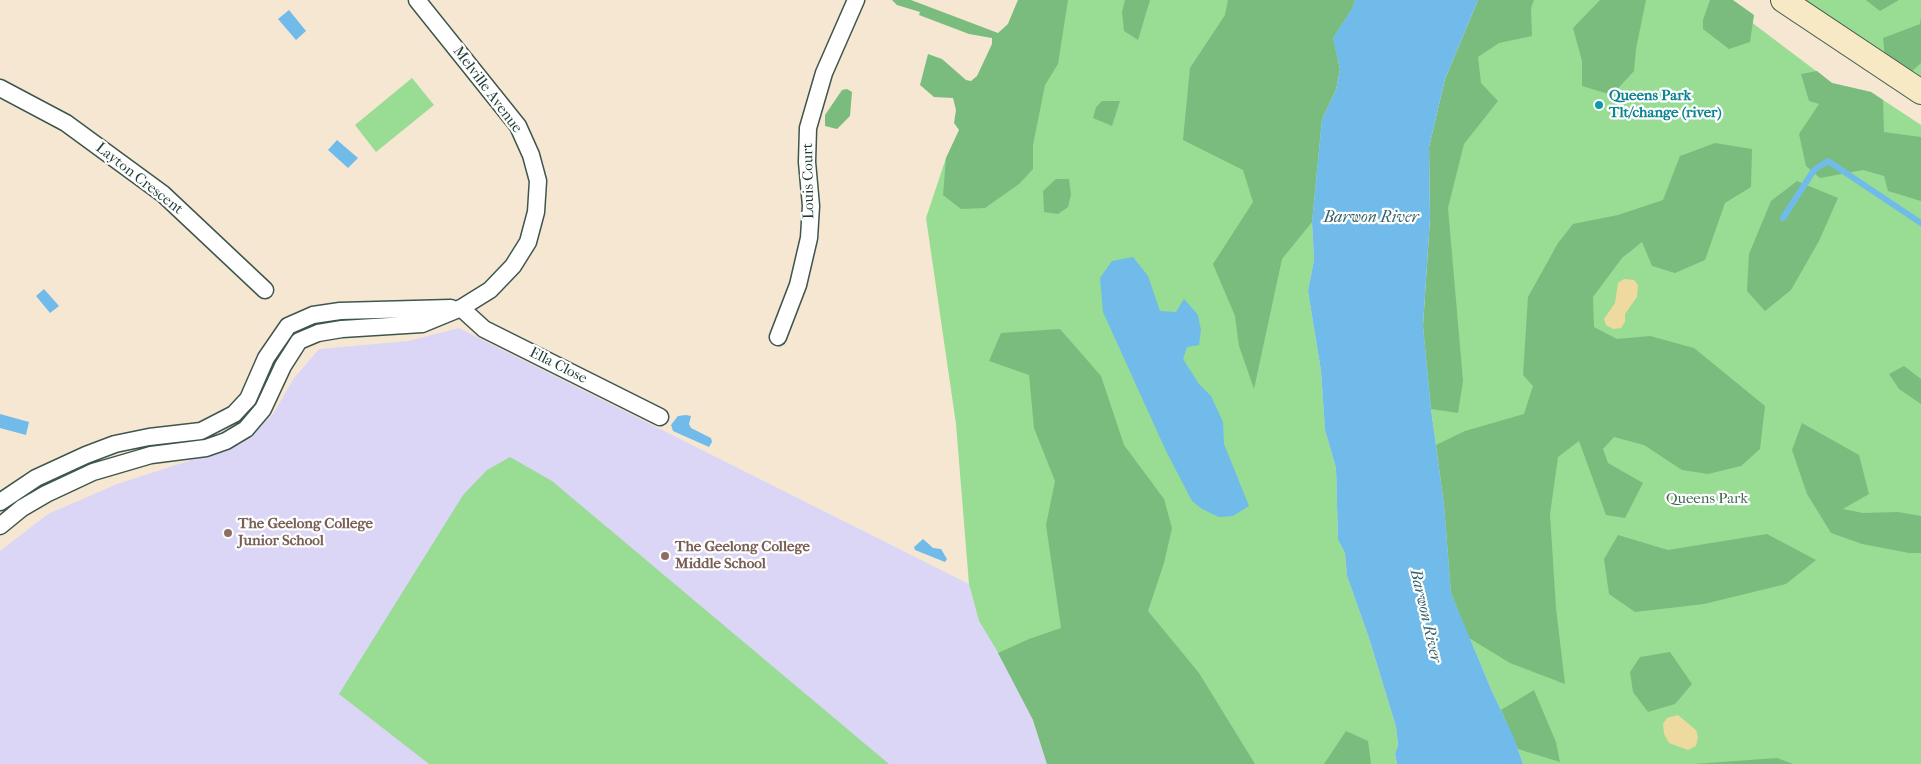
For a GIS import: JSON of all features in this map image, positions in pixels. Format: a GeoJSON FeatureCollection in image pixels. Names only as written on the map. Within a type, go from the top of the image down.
{"type":"FeatureCollection","features":[{"type":"Feature","properties":{"kind":"main road"},"geometry":{"type":"LineString","coordinates":[[1783,0],[1921,92]]}},
{"type":"Feature","properties":{"kind":"street","name":"Melville Avenue"},"geometry":{"type":"LineString","coordinates":[[0,526],[22,508],[92,472],[152,454],[206,448],[226,441],[246,429],[263,409],[283,366],[299,341],[318,333],[342,329],[422,324],[461,308],[490,290],[513,266],[528,242],[536,212],[538,181],[531,155],[518,126],[417,0]]}},
{"type":"Feature","properties":{"kind":"street","name":"Louis Court"},"geometry":{"type":"LineString","coordinates":[[778,337],[798,285],[810,238],[811,206],[807,162],[808,128],[824,72],[856,0]]}},
{"type":"Feature","properties":{"kind":"street","name":"Layton Crescent"},"geometry":{"type":"LineString","coordinates":[[0,88],[66,124],[163,194],[265,290]]}},
{"type":"Feature","properties":{"kind":"street"},"geometry":{"type":"LineString","coordinates":[[0,502],[36,478],[115,444],[149,437],[201,431],[234,414],[248,399],[266,358],[288,326],[313,315],[340,311],[461,308]]}},
{"type":"Feature","properties":{"kind":"street","name":"Ella Close"},"geometry":{"type":"LineString","coordinates":[[461,308],[484,329],[660,417]]}},
{"type":"Feature","properties":{"kind":"shaded area"},"geometry":{"type":"Polygon","coordinates":[[[459,328],[969,584],[979,621],[1014,679],[1033,721],[1047,764],[0,764],[0,551],[48,514],[117,484],[241,444],[273,414],[294,378],[319,349],[408,341],[459,328]]]}},
{"type":"Feature","properties":{"kind":"green space"},"geometry":{"type":"Polygon","coordinates":[[[892,0],[911,0],[998,33],[1008,24],[1018,0],[1068,0],[1058,64],[1045,85],[1033,145],[1033,169],[1019,184],[985,208],[961,209],[943,195],[946,158],[959,130],[954,123],[956,110],[953,98],[934,97],[920,85],[928,54],[942,59],[966,80],[971,81],[977,76],[992,44],[992,38],[969,34],[919,15],[920,12],[897,5],[892,0]]]}},
{"type":"Feature","properties":{"kind":"green space"},"geometry":{"type":"Polygon","coordinates":[[[1018,0],[1355,0],[1322,119],[1312,222],[1314,260],[1308,291],[1321,371],[1325,430],[1336,468],[1338,540],[1345,553],[1347,576],[1369,638],[1396,727],[1398,745],[1395,754],[1397,764],[1047,764],[1033,720],[1014,679],[979,621],[969,584],[956,424],[926,218],[946,158],[988,72],[1018,0]]]}},
{"type":"Feature","properties":{"kind":"green space"},"geometry":{"type":"Polygon","coordinates":[[[1125,0],[1150,0],[1138,40],[1124,31],[1122,12],[1125,0]]]}},
{"type":"Feature","properties":{"kind":"green space"},"geometry":{"type":"Polygon","coordinates":[[[1228,0],[1355,0],[1352,9],[1333,38],[1340,69],[1336,90],[1322,119],[1312,222],[1282,259],[1254,389],[1239,346],[1235,316],[1213,264],[1253,202],[1243,170],[1183,140],[1190,68],[1225,15],[1228,0]]]}},
{"type":"Feature","properties":{"kind":"green space","name":"Queens Park"},"geometry":{"type":"Polygon","coordinates":[[[1478,0],[1722,0],[1832,83],[1871,92],[1921,125],[1921,764],[1523,764],[1514,738],[1491,689],[1451,593],[1444,505],[1431,409],[1423,326],[1478,0]]]}},
{"type":"Feature","properties":{"kind":"green space"},"geometry":{"type":"Polygon","coordinates":[[[1478,0],[1534,0],[1531,8],[1532,36],[1499,43],[1478,57],[1481,83],[1498,101],[1464,144],[1448,208],[1463,381],[1458,413],[1431,409],[1423,326],[1430,218],[1429,147],[1445,79],[1478,0]]]}},
{"type":"Feature","properties":{"kind":"green space"},"geometry":{"type":"Polygon","coordinates":[[[1600,0],[1646,0],[1636,49],[1634,71],[1612,95],[1582,86],[1582,61],[1573,28],[1600,0]]]}},
{"type":"Feature","properties":{"kind":"green space"},"geometry":{"type":"Polygon","coordinates":[[[1710,0],[1733,0],[1754,15],[1750,42],[1729,49],[1703,29],[1703,20],[1710,0]]]}},
{"type":"Feature","properties":{"kind":"green space"},"geometry":{"type":"Polygon","coordinates":[[[1801,0],[1921,0],[1921,81],[1801,0]]]}},
{"type":"Feature","properties":{"kind":"green space"},"geometry":{"type":"Polygon","coordinates":[[[1866,0],[1899,0],[1880,11],[1866,0]]]}},
{"type":"Feature","properties":{"kind":"green space"},"geometry":{"type":"Polygon","coordinates":[[[1921,17],[1921,63],[1910,73],[1885,57],[1883,38],[1920,24],[1921,17]]]}},
{"type":"Feature","properties":{"kind":"green space"},"geometry":{"type":"Polygon","coordinates":[[[1817,71],[1832,83],[1871,92],[1883,100],[1884,132],[1921,137],[1921,201],[1888,191],[1884,176],[1863,170],[1820,178],[1806,166],[1799,134],[1819,104],[1809,101],[1801,74],[1817,71]]]}},
{"type":"Feature","properties":{"kind":"green space"},"geometry":{"type":"Polygon","coordinates":[[[412,78],[434,105],[376,152],[355,125],[412,78]]]}},
{"type":"Feature","properties":{"kind":"green space"},"geometry":{"type":"Polygon","coordinates":[[[847,89],[852,92],[850,116],[837,129],[825,126],[825,115],[842,90],[847,89]]]}},
{"type":"Feature","properties":{"kind":"green space"},"geometry":{"type":"Polygon","coordinates":[[[1102,101],[1120,101],[1112,126],[1093,118],[1096,107],[1102,101]]]}},
{"type":"Feature","properties":{"kind":"green space"},"geometry":{"type":"Polygon","coordinates":[[[1715,143],[1752,149],[1751,187],[1725,203],[1705,260],[1675,273],[1652,266],[1642,242],[1622,258],[1593,297],[1594,327],[1617,339],[1650,336],[1694,348],[1765,406],[1760,449],[1741,466],[1708,474],[1682,470],[1644,445],[1614,437],[1603,449],[1608,463],[1643,483],[1625,518],[1606,515],[1579,441],[1558,457],[1550,514],[1556,608],[1565,684],[1510,663],[1469,638],[1451,593],[1444,505],[1436,445],[1465,431],[1524,414],[1533,386],[1523,375],[1528,297],[1558,243],[1573,224],[1618,215],[1663,200],[1680,156],[1715,143]]]}},
{"type":"Feature","properties":{"kind":"green space"},"geometry":{"type":"Polygon","coordinates":[[[1056,179],[1069,179],[1071,195],[1068,207],[1058,214],[1044,212],[1043,191],[1056,179]]]}},
{"type":"Feature","properties":{"kind":"green space"},"geometry":{"type":"Polygon","coordinates":[[[1797,181],[1838,198],[1819,241],[1791,290],[1765,311],[1747,291],[1749,254],[1771,201],[1797,181]]]}},
{"type":"Feature","properties":{"kind":"green space"},"geometry":{"type":"Polygon","coordinates":[[[1060,329],[1101,376],[1124,445],[1164,499],[1172,528],[1164,563],[1148,611],[1199,673],[1255,764],[1047,764],[1033,720],[998,653],[1029,639],[1061,628],[1046,525],[1055,481],[1034,428],[1029,375],[989,361],[1001,333],[1060,329]]]}},
{"type":"Feature","properties":{"kind":"green space"},"geometry":{"type":"Polygon","coordinates":[[[1904,366],[1921,379],[1921,404],[1899,389],[1889,374],[1904,366]]]}},
{"type":"Feature","properties":{"kind":"green space"},"geometry":{"type":"Polygon","coordinates":[[[1802,423],[1859,455],[1869,494],[1843,509],[1863,513],[1898,512],[1921,516],[1921,553],[1909,553],[1862,544],[1831,533],[1807,494],[1792,450],[1802,423]]]}},
{"type":"Feature","properties":{"kind":"green space"},"geometry":{"type":"Polygon","coordinates":[[[510,457],[552,481],[889,764],[429,764],[339,694],[463,495],[487,470],[510,457]]]}},
{"type":"Feature","properties":{"kind":"green space"},"geometry":{"type":"Polygon","coordinates":[[[1767,534],[1816,560],[1786,584],[1704,604],[1635,612],[1609,594],[1604,559],[1618,535],[1668,550],[1767,534]]]}},
{"type":"Feature","properties":{"kind":"green space"},"geometry":{"type":"Polygon","coordinates":[[[1670,652],[1692,684],[1675,704],[1648,712],[1633,692],[1630,672],[1640,657],[1670,652]]]}},
{"type":"Feature","properties":{"kind":"green space"},"geometry":{"type":"Polygon","coordinates":[[[1534,690],[1556,742],[1560,762],[1518,749],[1501,710],[1534,690]]]}},
{"type":"Feature","properties":{"kind":"green space"},"geometry":{"type":"Polygon","coordinates":[[[1346,731],[1368,741],[1371,764],[1324,764],[1346,731]]]}},
{"type":"Feature","properties":{"kind":"green space"},"geometry":{"type":"Polygon","coordinates":[[[1777,758],[1793,764],[1694,764],[1777,758]]]}},
{"type":"Feature","properties":{"kind":"sand"},"geometry":{"type":"Polygon","coordinates":[[[1624,279],[1634,280],[1638,285],[1637,297],[1625,314],[1625,322],[1621,328],[1613,329],[1606,325],[1604,319],[1615,303],[1618,283],[1624,279]]]}},
{"type":"Feature","properties":{"kind":"sand"},"geometry":{"type":"Polygon","coordinates":[[[1678,715],[1696,730],[1698,737],[1696,746],[1688,750],[1669,743],[1664,734],[1663,724],[1667,718],[1678,715]]]}},
{"type":"Feature","properties":{"kind":"water","name":"Barwon River"},"geometry":{"type":"Polygon","coordinates":[[[1355,0],[1478,0],[1445,79],[1429,147],[1430,218],[1423,326],[1431,409],[1444,505],[1451,593],[1491,689],[1514,738],[1523,764],[1397,764],[1395,754],[1398,745],[1396,727],[1369,638],[1347,576],[1345,553],[1338,540],[1336,468],[1325,430],[1321,371],[1308,291],[1314,260],[1312,222],[1322,119],[1336,90],[1340,69],[1333,38],[1352,9],[1355,0]]]}},
{"type":"Feature","properties":{"kind":"water"},"geometry":{"type":"Polygon","coordinates":[[[289,10],[306,31],[296,40],[278,19],[289,10]]]}},
{"type":"Feature","properties":{"kind":"water"},"geometry":{"type":"Polygon","coordinates":[[[337,140],[358,158],[348,168],[328,150],[337,140]]]}},
{"type":"Feature","properties":{"kind":"water"},"geometry":{"type":"Polygon","coordinates":[[[1133,257],[1148,276],[1160,311],[1176,312],[1184,299],[1198,315],[1201,330],[1199,345],[1187,347],[1183,359],[1199,384],[1211,396],[1223,422],[1224,444],[1249,506],[1233,516],[1219,517],[1202,509],[1192,501],[1166,451],[1103,312],[1100,278],[1112,261],[1133,257]]]}},
{"type":"Feature","properties":{"kind":"water"},"geometry":{"type":"Polygon","coordinates":[[[44,289],[59,306],[50,313],[36,296],[44,289]]]}},
{"type":"Feature","properties":{"kind":"water"},"geometry":{"type":"Polygon","coordinates":[[[0,414],[29,422],[26,435],[0,428],[0,414]]]}},
{"type":"Feature","properties":{"kind":"water"},"geometry":{"type":"Polygon","coordinates":[[[678,416],[691,416],[689,424],[691,428],[711,438],[712,442],[709,447],[673,431],[671,425],[678,416]]]}},
{"type":"Feature","properties":{"kind":"water"},"geometry":{"type":"Polygon","coordinates":[[[923,539],[933,548],[941,549],[947,559],[945,562],[915,550],[914,547],[923,539]]]}},
{"type":"Feature","properties":{"kind":"waterway"},"geometry":{"type":"LineString","coordinates":[[1783,218],[1814,170],[1828,161],[1921,223]]}},
{"type":"Feature","properties":{"kind":"place","name":"Queens Park Tlt/change (river)"},"geometry":{"type":"Point","coordinates":[1599,105]}},
{"type":"Feature","properties":{"kind":"place","name":"The Geelong College Junior School"},"geometry":{"type":"Point","coordinates":[228,533]}},
{"type":"Feature","properties":{"kind":"place","name":"The Geelong College Middle School"},"geometry":{"type":"Point","coordinates":[665,556]}}]}
